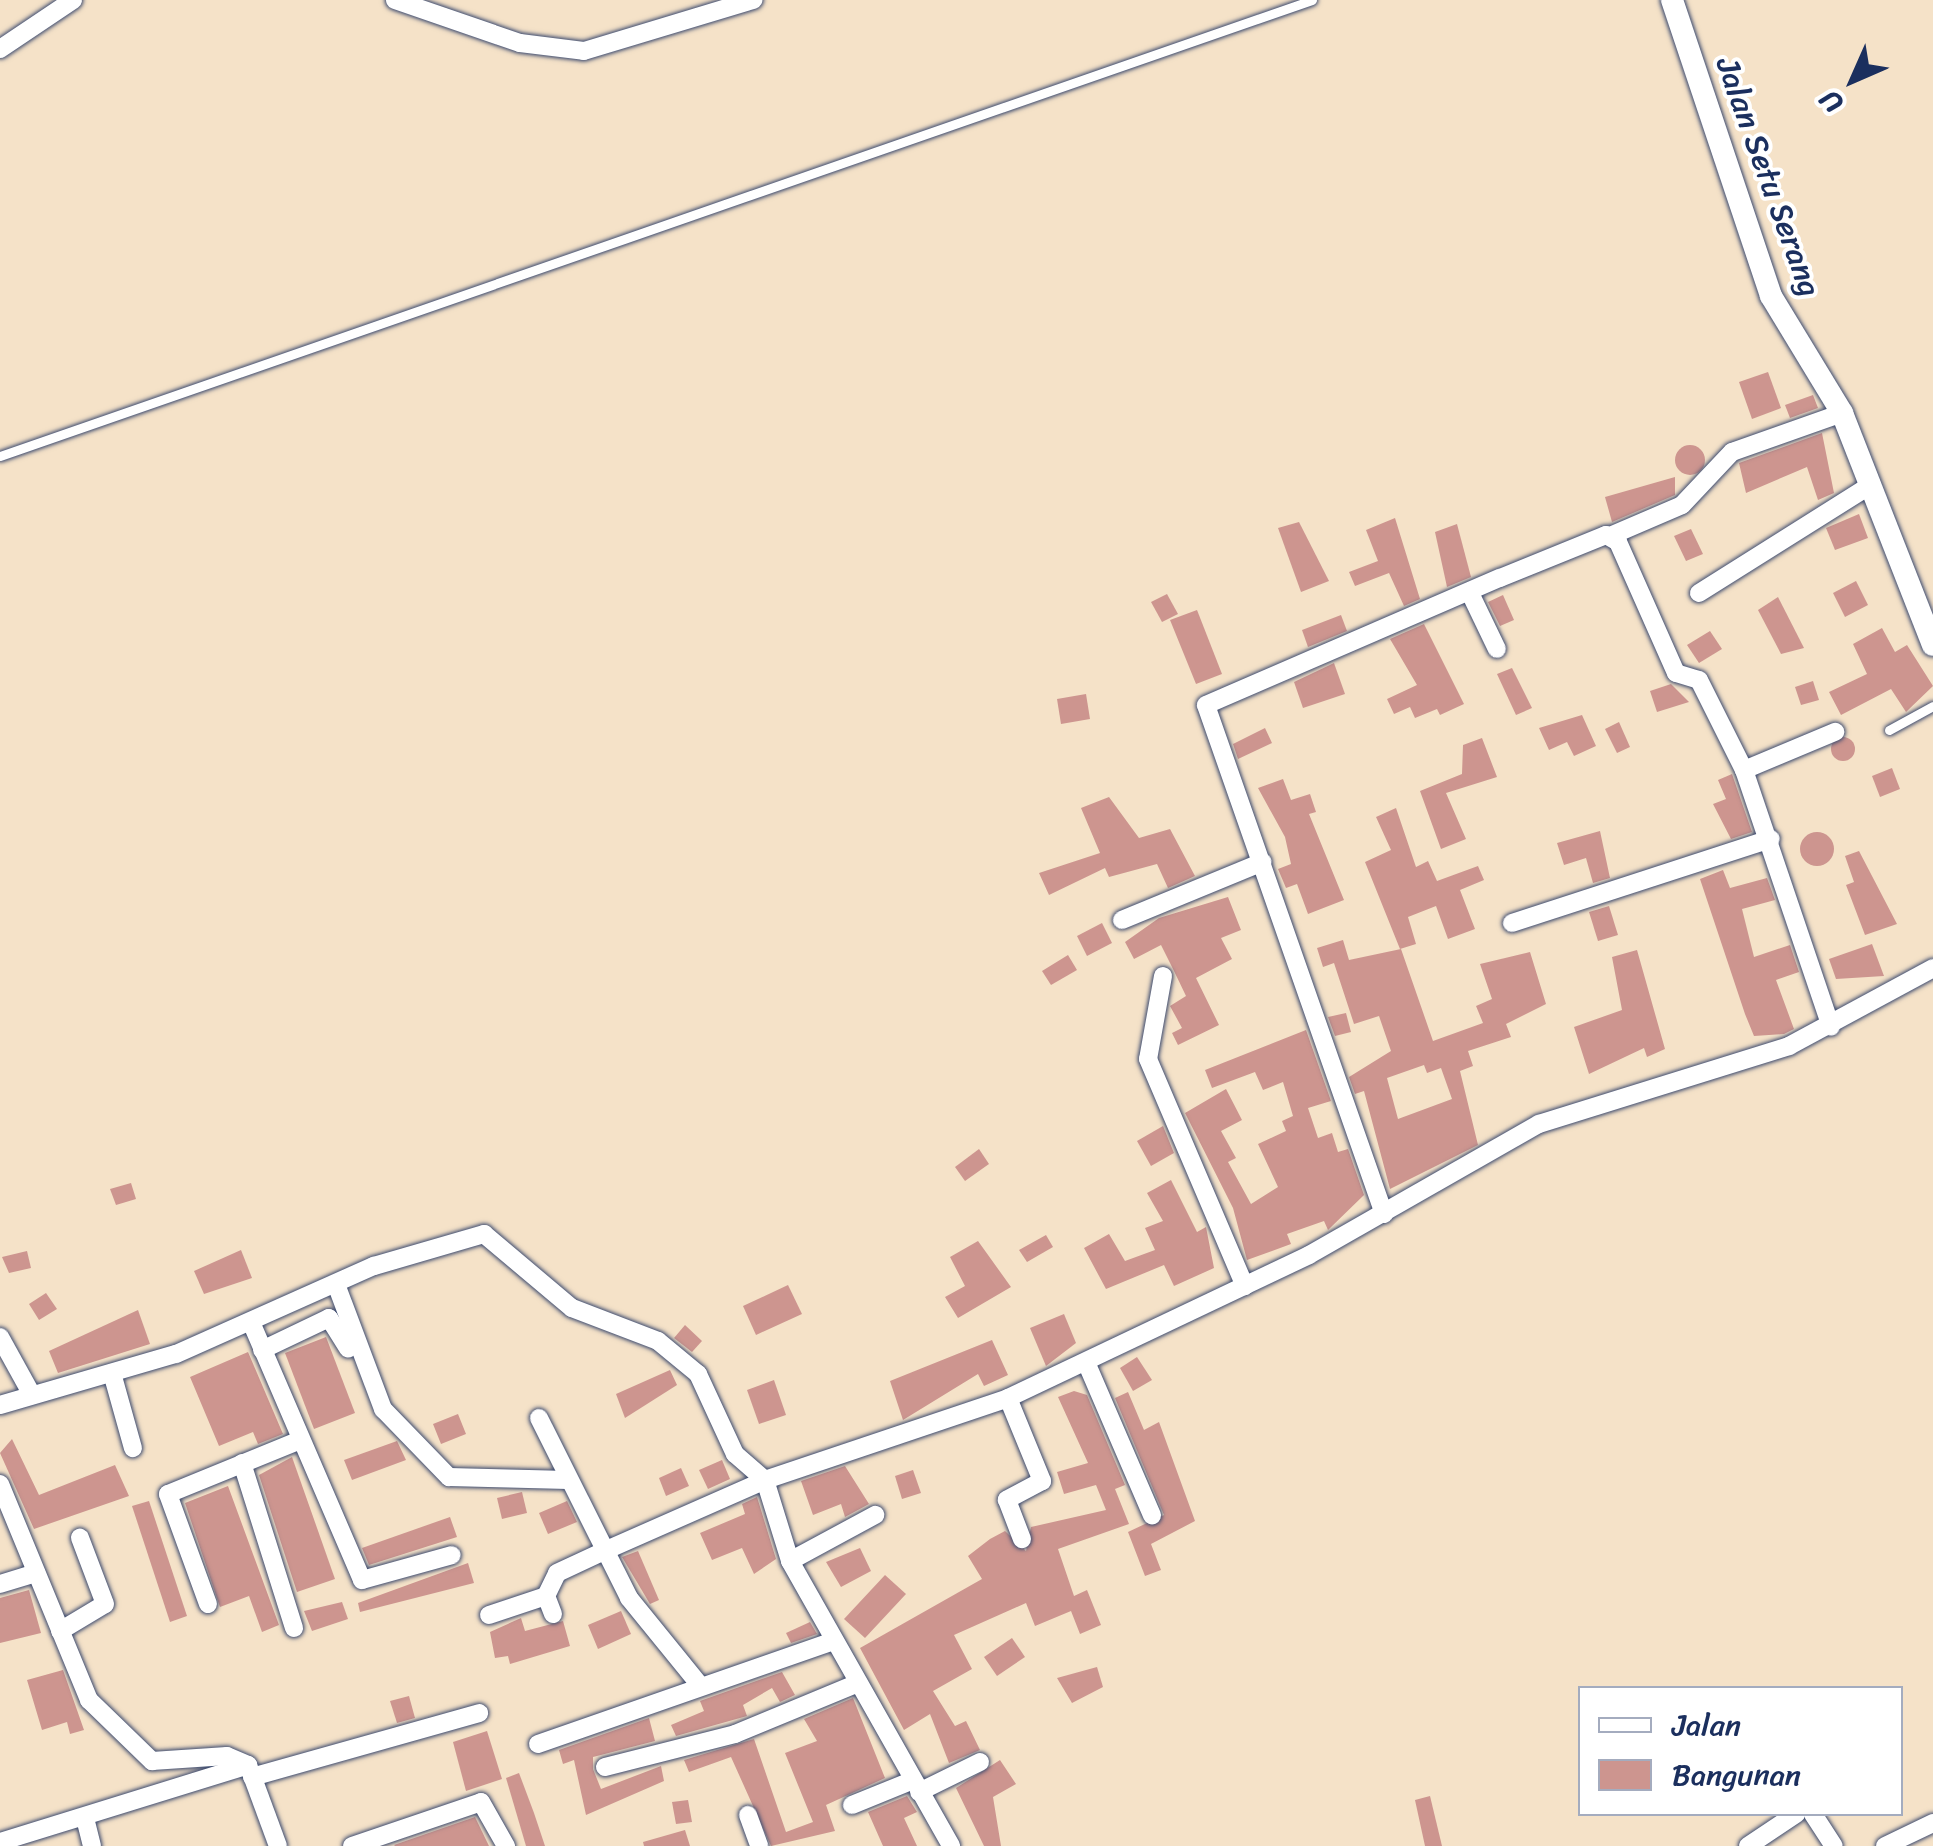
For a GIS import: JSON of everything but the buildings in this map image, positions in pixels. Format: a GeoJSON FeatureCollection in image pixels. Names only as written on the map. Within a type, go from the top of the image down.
{"type":"FeatureCollection","features":[{"type":"Feature","properties":{"kind":"street"},"geometry":{"type":"LineString","coordinates":[[0,50],[73,0]]}},
{"type":"Feature","properties":{"kind":"street"},"geometry":{"type":"LineString","coordinates":[[396,0],[520,44],[584,51],[753,0]]}},
{"type":"Feature","properties":{"kind":"street","name":"Jalan Setu Serang"},"geometry":{"type":"LineString","coordinates":[[1672,0],[1771,296],[1842,413],[1933,645]]}},
{"type":"Feature","properties":{"kind":"street"},"geometry":{"type":"LineString","coordinates":[[1384,1214],[1206,705],[1682,505],[1732,452],[1842,413]]}},
{"type":"Feature","properties":{"kind":"street"},"geometry":{"type":"LineString","coordinates":[[1699,593],[1872,484]]}},
{"type":"Feature","properties":{"kind":"street"},"geometry":{"type":"LineString","coordinates":[[1610,536],[1674,668],[1699,680],[1744,770],[1831,1028]]}},
{"type":"Feature","properties":{"kind":"street"},"geometry":{"type":"LineString","coordinates":[[1470,593],[1497,649]]}},
{"type":"Feature","properties":{"kind":"street"},"geometry":{"type":"LineString","coordinates":[[1744,770],[1835,732]]}},
{"type":"Feature","properties":{"kind":"street"},"geometry":{"type":"LineString","coordinates":[[1512,923],[1770,839]]}},
{"type":"Feature","properties":{"kind":"street"},"geometry":{"type":"LineString","coordinates":[[1122,920],[1262,862]]}},
{"type":"Feature","properties":{"kind":"street"},"geometry":{"type":"LineString","coordinates":[[489,1615],[550,1605],[557,1573],[766,1480],[1008,1398],[1086,1362],[1384,1214],[1539,1124],[1831,1028],[1933,968]]}},
{"type":"Feature","properties":{"kind":"street"},"geometry":{"type":"LineString","coordinates":[[1162,976],[1148,1059],[1245,1286]]}},
{"type":"Feature","properties":{"kind":"street"},"geometry":{"type":"LineString","coordinates":[[0,1406],[112,1372],[251,1322],[440,1241],[484,1234],[572,1308],[680,1356],[698,1374],[735,1454],[766,1480],[790,1561],[950,1846]]}},
{"type":"Feature","properties":{"kind":"street"},"geometry":{"type":"LineString","coordinates":[[336,1284],[383,1409],[449,1477],[568,1480]]}},
{"type":"Feature","properties":{"kind":"street"},"geometry":{"type":"LineString","coordinates":[[262,1350],[329,1318],[353,1357],[362,1357]]}},
{"type":"Feature","properties":{"kind":"street"},"geometry":{"type":"LineString","coordinates":[[251,1322],[298,1441],[366,1584],[452,1555]]}},
{"type":"Feature","properties":{"kind":"street"},"geometry":{"type":"LineString","coordinates":[[0,1337],[32,1395]]}},
{"type":"Feature","properties":{"kind":"street"},"geometry":{"type":"LineString","coordinates":[[1086,1362],[1152,1515]]}},
{"type":"Feature","properties":{"kind":"street"},"geometry":{"type":"LineString","coordinates":[[112,1372],[133,1448]]}},
{"type":"Feature","properties":{"kind":"street"},"geometry":{"type":"LineString","coordinates":[[1008,1398],[1042,1480],[1007,1500],[1022,1538]]}},
{"type":"Feature","properties":{"kind":"street"},"geometry":{"type":"LineString","coordinates":[[539,1418],[602,1552],[700,1684]]}},
{"type":"Feature","properties":{"kind":"street"},"geometry":{"type":"LineString","coordinates":[[208,1604],[168,1494],[298,1441]]}},
{"type":"Feature","properties":{"kind":"street"},"geometry":{"type":"LineString","coordinates":[[242,1463],[294,1628]]}},
{"type":"Feature","properties":{"kind":"street"},"geometry":{"type":"LineString","coordinates":[[0,1484],[80,1689],[149,1760],[227,1756],[250,1771],[272,1844]]}},
{"type":"Feature","properties":{"kind":"street"},"geometry":{"type":"LineString","coordinates":[[790,1561],[875,1515]]}},
{"type":"Feature","properties":{"kind":"street"},"geometry":{"type":"LineString","coordinates":[[60,1631],[106,1604],[80,1538]]}},
{"type":"Feature","properties":{"kind":"street"},"geometry":{"type":"LineString","coordinates":[[0,1584],[36,1573]]}},
{"type":"Feature","properties":{"kind":"street"},"geometry":{"type":"LineString","coordinates":[[538,1744],[700,1684],[834,1641]]}},
{"type":"Feature","properties":{"kind":"street"},"geometry":{"type":"LineString","coordinates":[[605,1767],[735,1734],[858,1683]]}},
{"type":"Feature","properties":{"kind":"street"},"geometry":{"type":"LineString","coordinates":[[0,1842],[250,1771],[479,1714]]}},
{"type":"Feature","properties":{"kind":"street"},"geometry":{"type":"LineString","coordinates":[[852,1806],[980,1762]]}},
{"type":"Feature","properties":{"kind":"street"},"geometry":{"type":"LineString","coordinates":[[352,1846],[376,1841],[480,1802],[506,1846]]}},
{"type":"Feature","properties":{"kind":"street"},"geometry":{"type":"LineString","coordinates":[[748,1814],[759,1846]]}},
{"type":"Feature","properties":{"kind":"street"},"geometry":{"type":"LineString","coordinates":[[1748,1846],[1793,1816]]}},
{"type":"Feature","properties":{"kind":"street"},"geometry":{"type":"LineString","coordinates":[[1814,1816],[1834,1846]]}},
{"type":"Feature","properties":{"kind":"street"},"geometry":{"type":"LineString","coordinates":[[85,1818],[92,1846]]}},
{"type":"Feature","properties":{"kind":"street"},"geometry":{"type":"LineString","coordinates":[[1885,1846],[1933,1823]]}},
{"type":"Feature","properties":{"kind":"lane"},"geometry":{"type":"LineString","coordinates":[[0,456],[1312,0]]}},
{"type":"Feature","properties":{"kind":"lane"},"geometry":{"type":"LineString","coordinates":[[1889,730],[1933,706]]}}]}
